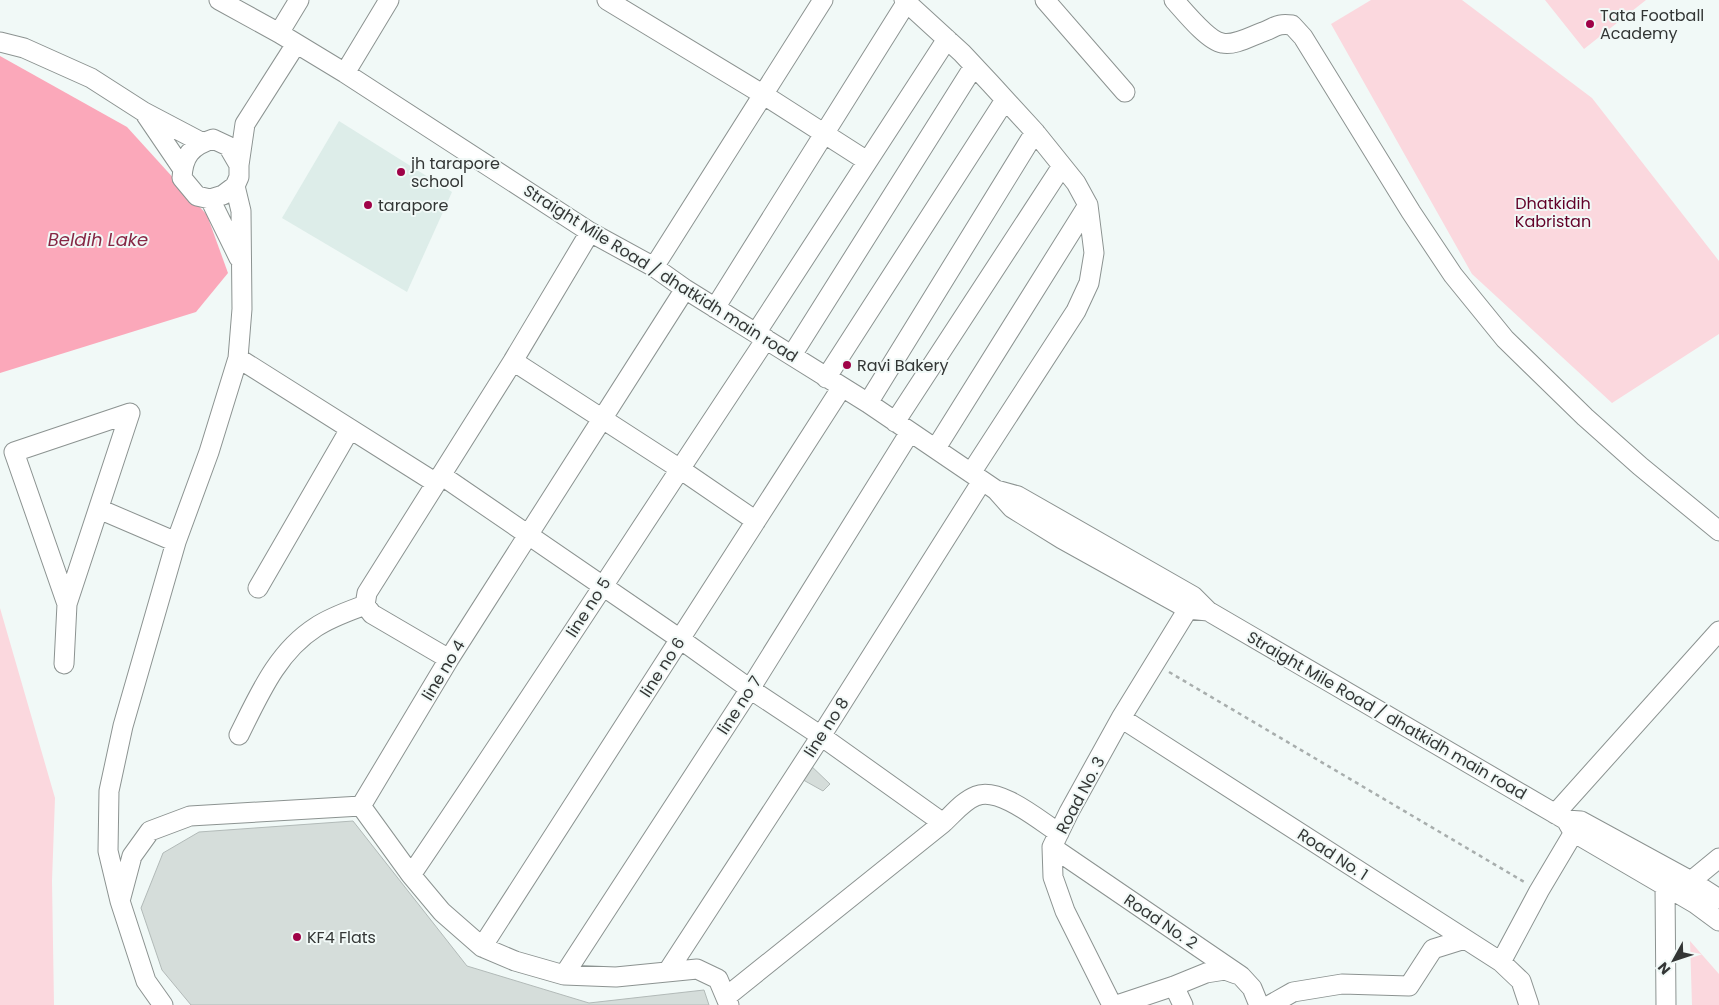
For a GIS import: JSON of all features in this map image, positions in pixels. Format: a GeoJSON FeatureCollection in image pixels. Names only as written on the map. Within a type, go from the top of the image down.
{"type":"FeatureCollection","features":[{"type":"Feature","properties":{"kind":"street","name":"Straight Mile Road / dhatkidh main road"},"geometry":{"type":"LineString","coordinates":[[219,0],[279,33],[345,73],[544,200],[590,232],[654,267],[684,289],[868,403],[983,481],[1018,496],[1191,603],[1208,611],[1569,822],[1665,886],[1696,904],[1719,922]]}},
{"type":"Feature","properties":{"kind":"street"},"geometry":{"type":"LineString","coordinates":[[279,33],[298,0]]}},
{"type":"Feature","properties":{"kind":"street"},"geometry":{"type":"LineString","coordinates":[[345,73],[389,0]]}},
{"type":"Feature","properties":{"kind":"street"},"geometry":{"type":"LineString","coordinates":[[607,0],[764,95],[868,161]]}},
{"type":"Feature","properties":{"kind":"street"},"geometry":{"type":"LineString","coordinates":[[654,267],[823,0]]}},
{"type":"Feature","properties":{"kind":"street"},"geometry":{"type":"LineString","coordinates":[[1044,0],[1125,92]]}},
{"type":"Feature","properties":{"kind":"street"},"geometry":{"type":"LineString","coordinates":[[1174,0],[1193,22],[1208,35],[1222,43],[1239,42],[1281,23],[1292,25],[1302,37],[1411,212],[1453,275],[1505,339],[1584,417],[1719,531]]}},
{"type":"Feature","properties":{"kind":"street"},"geometry":{"type":"LineString","coordinates":[[715,308],[906,1]]}},
{"type":"Feature","properties":{"kind":"street","name":"line no 8"},"geometry":{"type":"LineString","coordinates":[[668,971],[821,736],[983,481],[1076,310],[1089,282],[1094,254],[1092,229],[1088,205],[1076,183],[1034,132],[974,66],[906,1]]}},
{"type":"Feature","properties":{"kind":"street","name":"line no 5"},"geometry":{"type":"LineString","coordinates":[[411,875],[510,729],[602,585],[680,469],[868,161],[947,39]]}},
{"type":"Feature","properties":{"kind":"street"},"geometry":{"type":"LineString","coordinates":[[0,42],[24,48],[91,78],[144,112],[207,141],[228,146],[239,165]]}},
{"type":"Feature","properties":{"kind":"street"},"geometry":{"type":"LineString","coordinates":[[245,124],[207,141],[186,155],[182,168],[182,178],[197,196],[210,199],[223,195],[235,186],[239,177],[245,124],[296,44]]}},
{"type":"Feature","properties":{"kind":"street"},"geometry":{"type":"LineString","coordinates":[[792,355],[974,66]]}},
{"type":"Feature","properties":{"kind":"street","name":"line no 6"},"geometry":{"type":"LineString","coordinates":[[482,947],[756,521],[834,383],[1005,100]]}},
{"type":"Feature","properties":{"kind":"street"},"geometry":{"type":"LineString","coordinates":[[144,112],[182,168]]}},
{"type":"Feature","properties":{"kind":"street"},"geometry":{"type":"LineString","coordinates":[[868,403],[1034,132]]}},
{"type":"Feature","properties":{"kind":"street","name":"line no 7"},"geometry":{"type":"LineString","coordinates":[[564,974],[750,689],[902,427],[1062,166]]}},
{"type":"Feature","properties":{"kind":"street"},"geometry":{"type":"LineString","coordinates":[[163,1005],[146,981],[120,901],[108,851],[109,791],[123,726],[176,542],[209,452],[238,358],[242,309],[240,261],[241,211],[235,186]]}},
{"type":"Feature","properties":{"kind":"street"},"geometry":{"type":"LineString","coordinates":[[210,199],[240,261]]}},
{"type":"Feature","properties":{"kind":"street"},"geometry":{"type":"LineString","coordinates":[[936,448],[1088,205]]}},
{"type":"Feature","properties":{"kind":"street"},"geometry":{"type":"LineString","coordinates":[[365,605],[368,592],[513,361],[590,232]]}},
{"type":"Feature","properties":{"kind":"street","name":"line no 4"},"geometry":{"type":"LineString","coordinates":[[361,806],[449,659],[684,289]]}},
{"type":"Feature","properties":{"kind":"street"},"geometry":{"type":"LineString","coordinates":[[238,358],[350,429],[438,479],[528,535],[821,736],[943,823]]}},
{"type":"Feature","properties":{"kind":"street"},"geometry":{"type":"LineString","coordinates":[[513,361],[680,469],[756,521]]}},
{"type":"Feature","properties":{"kind":"street"},"geometry":{"type":"LineString","coordinates":[[64,664],[67,604],[130,413],[14,452],[67,604]]}},
{"type":"Feature","properties":{"kind":"street"},"geometry":{"type":"LineString","coordinates":[[258,588],[350,429]]}},
{"type":"Feature","properties":{"kind":"street"},"geometry":{"type":"LineString","coordinates":[[99,509],[176,542]]}},
{"type":"Feature","properties":{"kind":"street","name":"Road No. 3"},"geometry":{"type":"LineString","coordinates":[[1112,1005],[1065,911],[1053,877],[1056,840],[1069,812],[1121,718],[1191,603]]}},
{"type":"Feature","properties":{"kind":"street"},"geometry":{"type":"LineString","coordinates":[[365,605],[372,614],[449,659]]}},
{"type":"Feature","properties":{"kind":"street"},"geometry":{"type":"LineString","coordinates":[[239,734],[268,676],[289,650],[316,627],[343,613],[365,605]]}},
{"type":"Feature","properties":{"kind":"street"},"geometry":{"type":"LineString","coordinates":[[1502,962],[1540,891],[1569,822],[1719,631]]}},
{"type":"Feature","properties":{"kind":"street","name":"Road No. 1"},"geometry":{"type":"LineString","coordinates":[[1121,718],[1502,962],[1521,982],[1529,1005]]}},
{"type":"Feature","properties":{"kind":"street","name":"Road No. 2"},"geometry":{"type":"LineString","coordinates":[[727,1001],[965,803],[977,795],[991,794],[1006,799],[1056,840],[1241,976],[1252,988],[1259,1005]]}},
{"type":"Feature","properties":{"kind":"street"},"geometry":{"type":"LineString","coordinates":[[120,901],[132,856],[150,831],[190,816],[361,806],[411,875],[442,912],[482,947],[514,962],[564,974],[616,978],[697,968],[718,979],[727,1001]]}},
{"type":"Feature","properties":{"kind":"street","name":"Straight Mile Road / dhatkidh main road"},"geometry":{"type":"LineString","coordinates":[[1569,822],[1691,880],[1719,899]]}},
{"type":"Feature","properties":{"kind":"street"},"geometry":{"type":"LineString","coordinates":[[1691,880],[1719,858]]}},
{"type":"Feature","properties":{"kind":"street"},"geometry":{"type":"LineString","coordinates":[[1665,886],[1666,1005]]}},
{"type":"Feature","properties":{"kind":"street"},"geometry":{"type":"LineString","coordinates":[[1270,1005],[1293,992],[1342,984],[1409,986],[1433,949],[1465,939]]}},
{"type":"Feature","properties":{"kind":"street"},"geometry":{"type":"LineString","coordinates":[[1117,1005],[1206,973],[1225,970],[1241,976]]}},
{"type":"Feature","properties":{"kind":"street"},"geometry":{"type":"LineString","coordinates":[[1174,986],[1183,1005]]}},
{"type":"Feature","properties":{"kind":"path"},"geometry":{"type":"LineString","coordinates":[[1155,663],[1540,891]]}},
{"type":"Feature","properties":{"kind":"shaded area","name":"tarapore"},"geometry":{"type":"Polygon","coordinates":[[[339,121],[452,192],[407,292],[282,218],[339,121]]]}},
{"type":"Feature","properties":{"kind":"green space","name":"Dhatkidih Kabristan"},"geometry":{"type":"Polygon","coordinates":[[[1371,0],[1462,0],[1592,98],[1719,261],[1719,334],[1612,403],[1472,274],[1331,24],[1371,0]]]}},
{"type":"Feature","properties":{"kind":"green space","name":"Tata Football Academy"},"geometry":{"type":"Polygon","coordinates":[[[1545,0],[1646,0],[1584,49],[1545,0]]]}},
{"type":"Feature","properties":{"kind":"green space"},"geometry":{"type":"Polygon","coordinates":[[[0,608],[55,798],[52,881],[54,1005],[0,1005],[0,608]]]}},
{"type":"Feature","properties":{"kind":"green space"},"geometry":{"type":"Polygon","coordinates":[[[1690,941],[1719,974],[1719,1005],[1692,1005],[1690,941]]]}},
{"type":"Feature","properties":{"kind":"water","name":"Beldih Lake"},"geometry":{"type":"Polygon","coordinates":[[[0,56],[127,127],[207,215],[228,273],[196,312],[0,373],[0,56]]]}},
{"type":"Feature","properties":{"kind":"building"},"geometry":{"type":"Polygon","coordinates":[[[807,762],[830,784],[823,791],[798,777],[807,762]]]}},
{"type":"Feature","properties":{"kind":"building","name":"KF4 Flats"},"geometry":{"type":"Polygon","coordinates":[[[353,821],[467,966],[589,1003],[704,990],[709,1005],[191,1005],[162,970],[141,908],[163,853],[199,832],[353,821]]]}},
{"type":"Feature","properties":{"kind":"place","name":"Tata Football Academy"},"geometry":{"type":"Point","coordinates":[1590,24]}},
{"type":"Feature","properties":{"kind":"place","name":"jh tarapore school"},"geometry":{"type":"Point","coordinates":[401,172]}},
{"type":"Feature","properties":{"kind":"place","name":"tarapore"},"geometry":{"type":"Point","coordinates":[368,205]}},
{"type":"Feature","properties":{"kind":"place","name":"Ravi Bakery"},"geometry":{"type":"Point","coordinates":[847,365]}},
{"type":"Feature","properties":{"kind":"place","name":"KF4 Flats"},"geometry":{"type":"Point","coordinates":[297,937]}}]}
